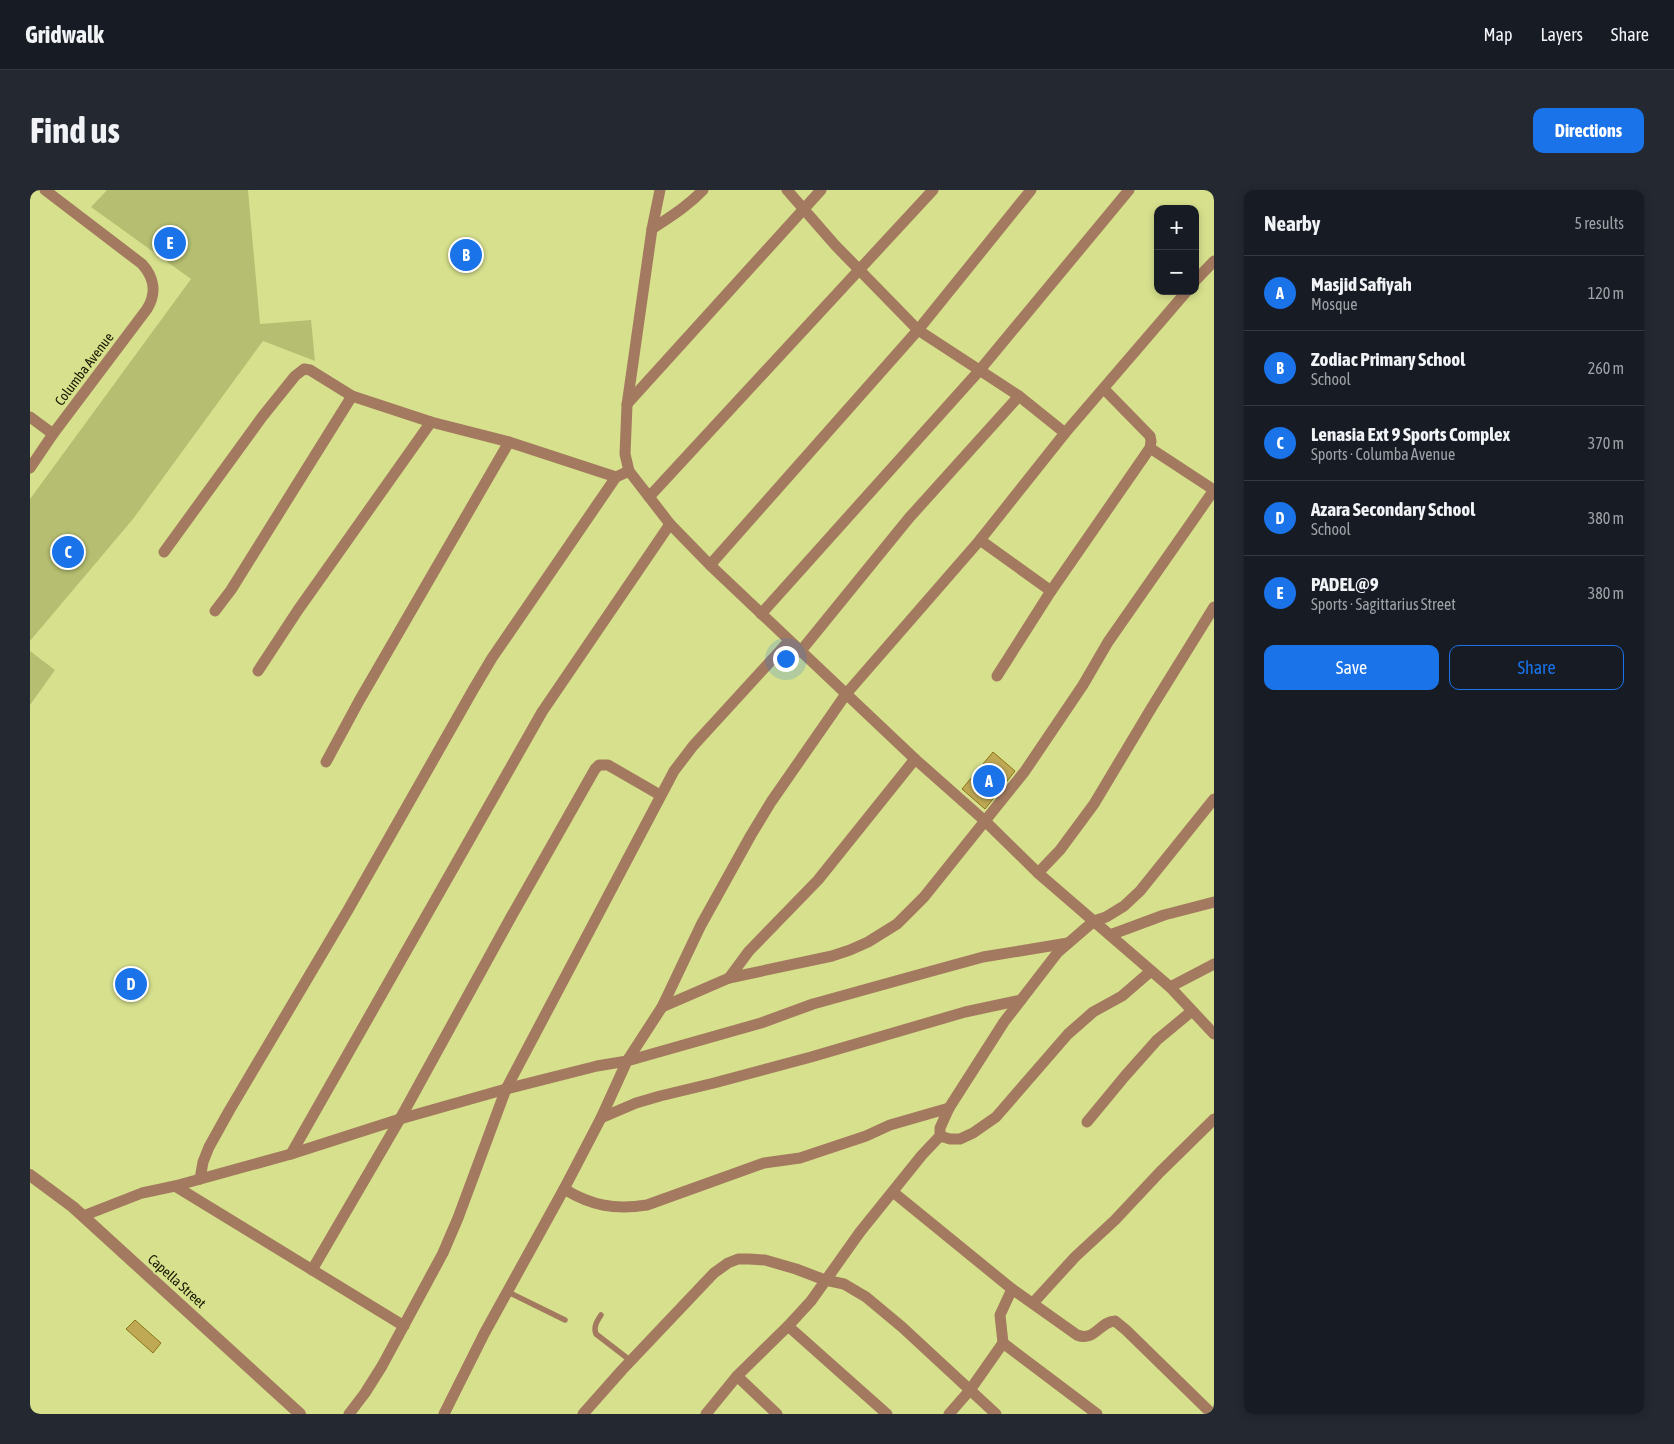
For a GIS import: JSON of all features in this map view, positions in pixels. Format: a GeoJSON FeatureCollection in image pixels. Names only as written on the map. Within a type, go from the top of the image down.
{"type":"FeatureCollection","features":[{"type":"Feature","properties":{"kind":"street","name":"Columba Avenue"},"geometry":{"type":"LineString","coordinates":[[30,468],[53,434],[151,303],[153,285],[149,271],[142,264],[45,190]]}},
{"type":"Feature","properties":{"kind":"street"},"geometry":{"type":"LineString","coordinates":[[660,190],[652,229],[627,404],[625,454],[629,471],[670,524],[800,652],[985,821],[1038,873],[1170,987],[1214,1034]]}},
{"type":"Feature","properties":{"kind":"street"},"geometry":{"type":"LineString","coordinates":[[652,229],[678,213],[703,190]]}},
{"type":"Feature","properties":{"kind":"street"},"geometry":{"type":"LineString","coordinates":[[787,190],[835,245],[918,330],[1019,396],[1065,433]]}},
{"type":"Feature","properties":{"kind":"street"},"geometry":{"type":"LineString","coordinates":[[627,404],[821,190]]}},
{"type":"Feature","properties":{"kind":"street"},"geometry":{"type":"LineString","coordinates":[[649,497],[933,190]]}},
{"type":"Feature","properties":{"kind":"street"},"geometry":{"type":"LineString","coordinates":[[710,565],[918,330],[1031,190]]}},
{"type":"Feature","properties":{"kind":"street"},"geometry":{"type":"LineString","coordinates":[[761,614],[979,371],[1129,190]]}},
{"type":"Feature","properties":{"kind":"street"},"geometry":{"type":"LineString","coordinates":[[1199,277],[1214,261]]}},
{"type":"Feature","properties":{"kind":"street"},"geometry":{"type":"LineString","coordinates":[[444,1414],[484,1334],[601,1118],[627,1061],[662,1008],[701,925],[771,802],[846,694],[980,540],[1065,433],[1184,295]]}},
{"type":"Feature","properties":{"kind":"street"},"geometry":{"type":"LineString","coordinates":[[164,552],[262,417],[302,370],[310,370],[352,396],[431,422],[509,442],[616,477]]}},
{"type":"Feature","properties":{"kind":"street"},"geometry":{"type":"LineString","coordinates":[[997,676],[1051,591],[1150,448],[1152,441],[1150,436],[1104,389]]}},
{"type":"Feature","properties":{"kind":"street"},"geometry":{"type":"LineString","coordinates":[[215,611],[231,590],[352,396]]}},
{"type":"Feature","properties":{"kind":"street"},"geometry":{"type":"LineString","coordinates":[[800,652],[909,518],[1019,396]]}},
{"type":"Feature","properties":{"kind":"street"},"geometry":{"type":"LineString","coordinates":[[30,417],[53,434]]}},
{"type":"Feature","properties":{"kind":"street"},"geometry":{"type":"LineString","coordinates":[[258,671],[298,610],[431,422]]}},
{"type":"Feature","properties":{"kind":"street"},"geometry":{"type":"LineString","coordinates":[[326,762],[359,701],[509,442]]}},
{"type":"Feature","properties":{"kind":"street"},"geometry":{"type":"LineString","coordinates":[[662,1008],[729,978],[832,956],[868,942],[897,924],[924,897],[1030,764],[1083,685],[1108,642],[1214,490],[1150,448]]}},
{"type":"Feature","properties":{"kind":"street"},"geometry":{"type":"LineString","coordinates":[[200,1178],[203,1162],[229,1110],[357,894],[492,658],[616,477],[629,471]]}},
{"type":"Feature","properties":{"kind":"street"},"geometry":{"type":"LineString","coordinates":[[291,1154],[542,712],[670,524]]}},
{"type":"Feature","properties":{"kind":"street"},"geometry":{"type":"LineString","coordinates":[[980,540],[1051,591]]}},
{"type":"Feature","properties":{"kind":"street"},"geometry":{"type":"LineString","coordinates":[[1038,873],[1060,850],[1094,804],[1214,607]]}},
{"type":"Feature","properties":{"kind":"street"},"geometry":{"type":"LineString","coordinates":[[349,1414],[365,1394],[428,1282],[451,1235],[506,1090],[660,795],[674,771],[693,746],[789,641]]}},
{"type":"Feature","properties":{"kind":"street"},"geometry":{"type":"LineString","coordinates":[[729,978],[749,951],[818,880],[915,759]]}},
{"type":"Feature","properties":{"kind":"street"},"geometry":{"type":"LineString","coordinates":[[312,1270],[400,1119],[510,917],[595,769],[599,765],[608,765],[660,795]]}},
{"type":"Feature","properties":{"kind":"street"},"geometry":{"type":"LineString","coordinates":[[706,1414],[737,1376],[788,1326],[810,1301],[860,1232],[922,1155],[940,1136],[942,1122],[949,1108],[1004,1022],[1058,952],[1094,921],[1106,917],[1124,906],[1140,891],[1214,799]]}},
{"type":"Feature","properties":{"kind":"street"},"geometry":{"type":"LineString","coordinates":[[1110,935],[1164,915],[1214,902]]}},
{"type":"Feature","properties":{"kind":"street"},"geometry":{"type":"LineString","coordinates":[[83,1216],[142,1193],[175,1186],[291,1154],[400,1119],[506,1090],[597,1066],[627,1061],[761,1023],[813,1004],[962,962],[1068,943]]}},
{"type":"Feature","properties":{"kind":"street"},"geometry":{"type":"LineString","coordinates":[[1170,987],[1214,964]]}},
{"type":"Feature","properties":{"kind":"street"},"geometry":{"type":"LineString","coordinates":[[940,1136],[960,1139],[973,1133],[996,1117],[1068,1034],[1093,1012],[1122,996],[1151,971]]}},
{"type":"Feature","properties":{"kind":"street"},"geometry":{"type":"LineString","coordinates":[[601,1118],[636,1103],[660,1096],[811,1057],[965,1012],[1021,1000]]}},
{"type":"Feature","properties":{"kind":"street"},"geometry":{"type":"LineString","coordinates":[[1087,1122],[1157,1040],[1192,1011]]}},
{"type":"Feature","properties":{"kind":"street"},"geometry":{"type":"LineString","coordinates":[[564,1189],[597,1204],[628,1208],[647,1205],[764,1162],[800,1158],[866,1136],[890,1125],[949,1108]]}},
{"type":"Feature","properties":{"kind":"street"},"geometry":{"type":"LineString","coordinates":[[1033,1303],[1075,1257],[1115,1220],[1160,1172],[1214,1120]]}},
{"type":"Feature","properties":{"kind":"street","name":"Capella Street"},"geometry":{"type":"LineString","coordinates":[[30,1175],[83,1216],[300,1414]]}},
{"type":"Feature","properties":{"kind":"street"},"geometry":{"type":"LineString","coordinates":[[175,1186],[404,1326]]}},
{"type":"Feature","properties":{"kind":"street"},"geometry":{"type":"LineString","coordinates":[[893,1192],[1012,1289],[1079,1336],[1090,1336],[1109,1322],[1115,1321],[1213,1414]]}},
{"type":"Feature","properties":{"kind":"street"},"geometry":{"type":"LineString","coordinates":[[583,1414],[714,1273],[733,1261],[749,1259],[765,1260],[825,1280],[844,1284],[866,1297],[902,1327],[996,1414]]}},
{"type":"Feature","properties":{"kind":"street"},"geometry":{"type":"LineString","coordinates":[[949,1414],[970,1390],[1003,1343],[1000,1315],[1012,1289]]}},
{"type":"Feature","properties":{"kind":"street"},"geometry":{"type":"LineString","coordinates":[[788,1326],[887,1414]]}},
{"type":"Feature","properties":{"kind":"street"},"geometry":{"type":"LineString","coordinates":[[1003,1343],[1097,1414]]}},
{"type":"Feature","properties":{"kind":"street"},"geometry":{"type":"LineString","coordinates":[[737,1376],[777,1414]]}},
{"type":"Feature","properties":{"kind":"lane"},"geometry":{"type":"LineString","coordinates":[[508,1292],[565,1320]]}},
{"type":"Feature","properties":{"kind":"lane"},"geometry":{"type":"LineString","coordinates":[[601,1315],[596,1322],[596,1334],[631,1361]]}},
{"type":"Feature","properties":{"kind":"green space"},"geometry":{"type":"Polygon","coordinates":[[[107,190],[248,190],[260,324],[311,320],[315,361],[263,341],[133,519],[30,641],[30,499],[191,279],[91,207],[107,190]]]}},
{"type":"Feature","properties":{"kind":"green space"},"geometry":{"type":"Polygon","coordinates":[[[30,651],[55,670],[30,705],[30,651]]]}},
{"type":"Feature","properties":{"kind":"building"},"geometry":{"type":"Polygon","coordinates":[[[993,752],[1015,771],[985,809],[962,789],[993,752]]]}},
{"type":"Feature","properties":{"kind":"building"},"geometry":{"type":"Polygon","coordinates":[[[135,1320],[161,1343],[153,1353],[126,1329],[135,1320]]]}},
{"type":"Feature","properties":{"kind":"place","name":"PADEL@9"},"geometry":{"type":"Point","coordinates":[170,243]}},
{"type":"Feature","properties":{"kind":"place","name":"Zodiac Primary School"},"geometry":{"type":"Point","coordinates":[466,255]}},
{"type":"Feature","properties":{"kind":"place","name":"Lenasia Ext 9 Sports Complex"},"geometry":{"type":"Point","coordinates":[68,552]}},
{"type":"Feature","properties":{"kind":"place","name":"Masjid Safiyah"},"geometry":{"type":"Point","coordinates":[989,781]}},
{"type":"Feature","properties":{"kind":"place","name":"Azara Secondary School"},"geometry":{"type":"Point","coordinates":[131,984]}}]}
